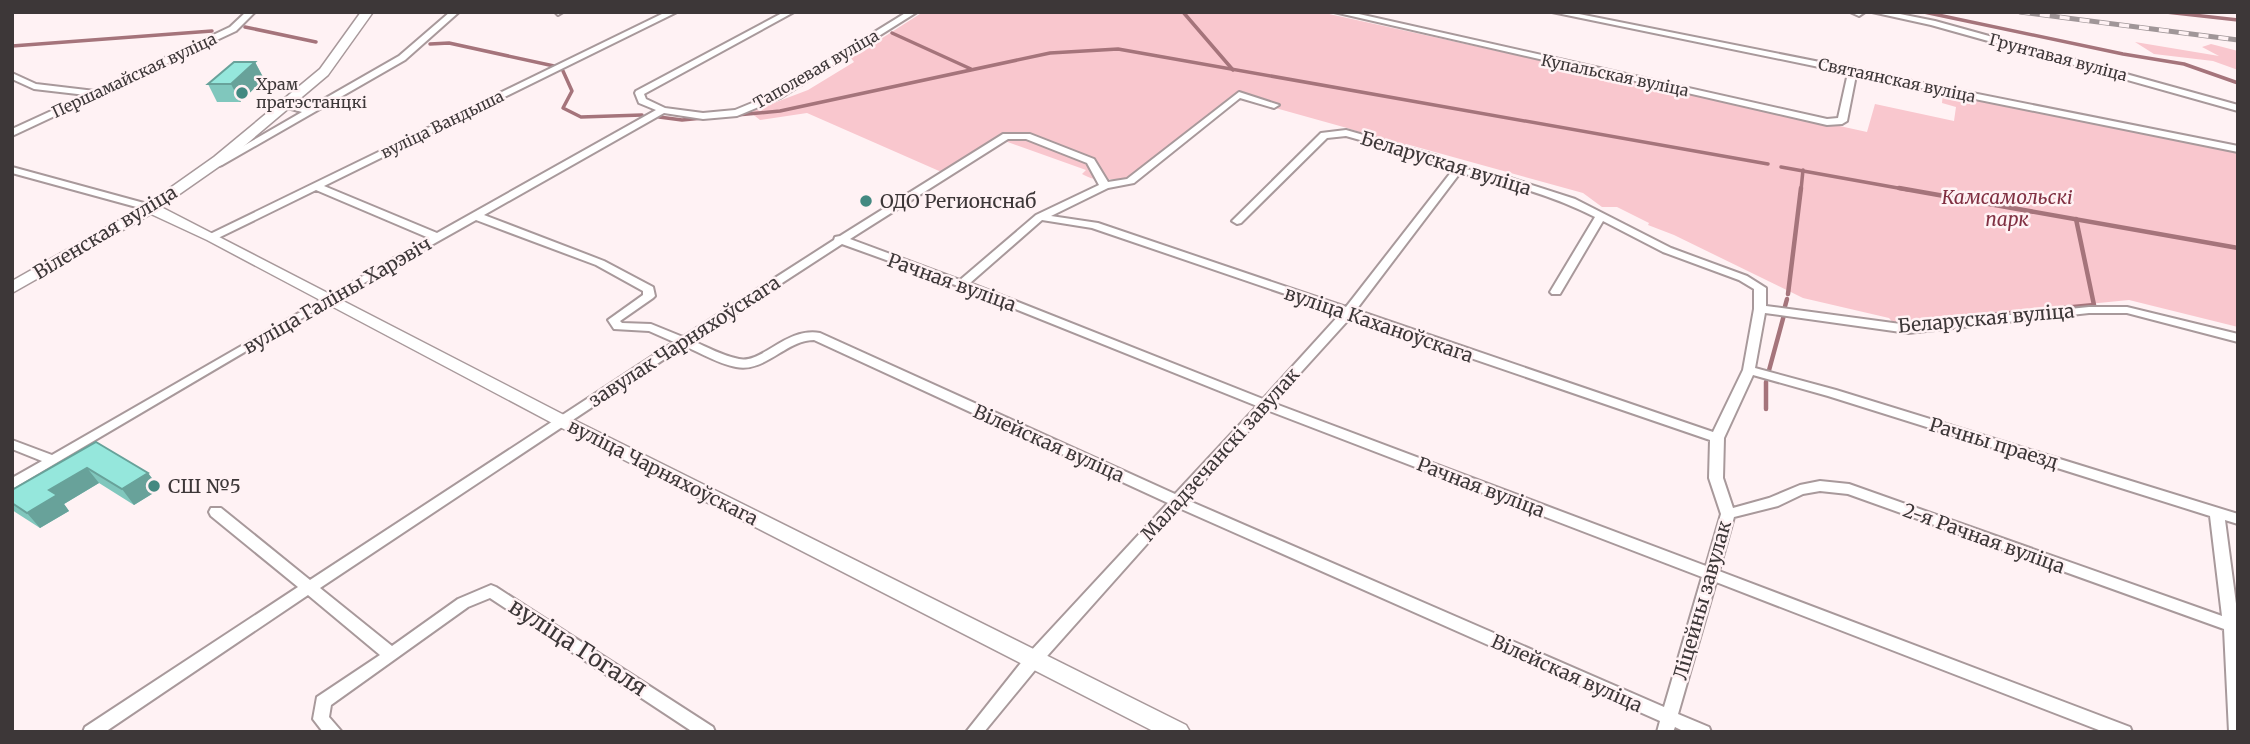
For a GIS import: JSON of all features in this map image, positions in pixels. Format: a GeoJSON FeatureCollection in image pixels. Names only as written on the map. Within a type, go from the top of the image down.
{"type":"FeatureCollection","features":[{"type":"Feature","properties":{"kind":"main road","name":"Віленская вуліца"},"geometry":{"type":"LineString","coordinates":[[12,288],[151,208],[287,106],[324,72],[367,12]]}},
{"type":"Feature","properties":{"kind":"main road","name":"вуліца Чарняхоўскага"},"geometry":{"type":"LineString","coordinates":[[151,208],[212,237],[560,421],[1178,732]]}},
{"type":"Feature","properties":{"kind":"street","name":"Першамайская вуліца"},"geometry":{"type":"LineString","coordinates":[[12,133],[233,29],[251,12]]}},
{"type":"Feature","properties":{"kind":"street","name":"Віленская вуліца"},"geometry":{"type":"LineString","coordinates":[[197,175],[319,108],[402,58],[455,12]]}},
{"type":"Feature","properties":{"kind":"street"},"geometry":{"type":"LineString","coordinates":[[442,25],[466,12]]}},
{"type":"Feature","properties":{"kind":"street","name":"вуліца Вандыша"},"geometry":{"type":"LineString","coordinates":[[212,237],[673,12]]}},
{"type":"Feature","properties":{"kind":"street","name":"Таполевая вуліца"},"geometry":{"type":"LineString","coordinates":[[790,12],[639,93],[642,101],[663,110],[703,116],[737,113],[777,96],[913,12]]}},
{"type":"Feature","properties":{"kind":"street","name":"Купальская вуліца"},"geometry":{"type":"LineString","coordinates":[[1338,12],[1827,122],[1842,121],[1853,70]]}},
{"type":"Feature","properties":{"kind":"street","name":"Святаянская вуліца"},"geometry":{"type":"LineString","coordinates":[[1556,12],[2238,149]]}},
{"type":"Feature","properties":{"kind":"street"},"geometry":{"type":"LineString","coordinates":[[1854,12],[1861,12]]}},
{"type":"Feature","properties":{"kind":"street","name":"Грунтавая вуліца"},"geometry":{"type":"LineString","coordinates":[[1876,12],[1944,26],[2238,108]]}},
{"type":"Feature","properties":{"kind":"street"},"geometry":{"type":"LineString","coordinates":[[12,76],[34,86],[94,93]]}},
{"type":"Feature","properties":{"kind":"street"},"geometry":{"type":"LineString","coordinates":[[962,284],[1040,217],[1105,186],[1130,181],[1239,95],[1274,105]]}},
{"type":"Feature","properties":{"kind":"street"},"geometry":{"type":"LineString","coordinates":[[287,106],[307,110],[319,108]]}},
{"type":"Feature","properties":{"kind":"street","name":"вуліца Галіны Харэвіч"},"geometry":{"type":"LineString","coordinates":[[12,484],[327,299],[663,110]]}},
{"type":"Feature","properties":{"kind":"street","name":"Беларуская вуліца"},"geometry":{"type":"LineString","coordinates":[[1237,221],[1324,135],[1336,132],[1434,158],[1458,170],[1506,180],[1571,201],[1667,250],[1743,278],[1760,288],[1760,309],[1908,329],[2088,310],[2127,310],[2238,338]]}},
{"type":"Feature","properties":{"kind":"street","name":"завулак Чарняхоўскага"},"geometry":{"type":"LineString","coordinates":[[91,732],[839,239],[1006,136],[1027,136],[1091,161],[1105,186]]}},
{"type":"Feature","properties":{"kind":"street"},"geometry":{"type":"LineString","coordinates":[[12,170],[151,208]]}},
{"type":"Feature","properties":{"kind":"street","name":"Маладзечанскі завулак"},"geometry":{"type":"LineString","coordinates":[[974,732],[1034,659],[1347,314],[1458,170]]}},
{"type":"Feature","properties":{"kind":"street"},"geometry":{"type":"LineString","coordinates":[[315,186],[437,237]]}},
{"type":"Feature","properties":{"kind":"street","name":"Вілейская вуліца"},"geometry":{"type":"LineString","coordinates":[[476,216],[600,263],[649,289],[649,296],[614,320],[618,326],[652,328],[739,364],[753,364],[793,339],[816,336],[1667,725],[1703,732]]}},
{"type":"Feature","properties":{"kind":"street","name":"вуліца Каханоўскага"},"geometry":{"type":"LineString","coordinates":[[1040,217],[1094,225],[1347,314],[1717,438]]}},
{"type":"Feature","properties":{"kind":"street"},"geometry":{"type":"LineString","coordinates":[[1556,292],[1600,217]]}},
{"type":"Feature","properties":{"kind":"street","name":"Рачная вуліца"},"geometry":{"type":"LineString","coordinates":[[839,239],[2124,732]]}},
{"type":"Feature","properties":{"kind":"street","name":"Ліцейны завулак"},"geometry":{"type":"LineString","coordinates":[[1667,725],[1728,514],[1716,478],[1717,438],[1749,370],[1760,309]]}},
{"type":"Feature","properties":{"kind":"street","name":"Рачны праезд"},"geometry":{"type":"LineString","coordinates":[[1749,370],[1859,401],[2238,519]]}},
{"type":"Feature","properties":{"kind":"street"},"geometry":{"type":"LineString","coordinates":[[12,444],[53,460]]}},
{"type":"Feature","properties":{"kind":"street","name":"2-я Рачная вуліца"},"geometry":{"type":"LineString","coordinates":[[1728,514],[1773,502],[1800,490],[1820,486],[1849,489],[2234,627]]}},
{"type":"Feature","properties":{"kind":"street"},"geometry":{"type":"LineString","coordinates":[[216,512],[391,655],[323,702],[321,719],[334,732]]}},
{"type":"Feature","properties":{"kind":"street"},"geometry":{"type":"LineString","coordinates":[[2217,512],[2234,627],[2237,732]]}},
{"type":"Feature","properties":{"kind":"street","name":"вуліца Гогаля"},"geometry":{"type":"LineString","coordinates":[[391,655],[463,603],[491,591],[707,732]]}},
{"type":"Feature","properties":{"kind":"green space","name":"Камсамольскі парк"},"geometry":{"type":"Polygon","coordinates":[[[923,12],[1320,12],[1867,132],[1875,104],[1954,121],[1956,107],[1942,103],[1943,91],[2238,151],[2238,327],[2129,300],[1922,318],[1928,321],[1895,325],[1889,318],[1803,298],[1648,225],[1649,223],[1617,207],[1602,207],[1583,193],[1406,144],[1402,146],[1233,96],[1132,176],[1119,181],[1088,177],[1082,174],[1086,170],[1002,140],[946,174],[807,113],[760,120],[750,112],[808,90],[854,62],[851,58],[923,12]]]}},
{"type":"Feature","properties":{"kind":"green space"},"geometry":{"type":"Polygon","coordinates":[[[2135,42],[2219,56],[2202,47],[2211,44],[2238,51],[2238,70],[2213,61],[2154,54],[2135,42]]]}},
{"type":"Feature","properties":{"kind":"building"},"geometry":{"type":"Polygon","coordinates":[[[234,62],[255,62],[231,84],[208,84],[234,62]]]}},
{"type":"Feature","properties":{"kind":"building"},"geometry":{"type":"Polygon","coordinates":[[[96,442],[148,473],[122,489],[87,468],[49,490],[57,495],[27,513],[12,503],[12,490],[96,442]]]}},
{"type":"Feature","properties":{"kind":"waterway"},"geometry":{"type":"LineString","coordinates":[[1183,12],[1232,69]]}},
{"type":"Feature","properties":{"kind":"waterway"},"geometry":{"type":"LineString","coordinates":[[1924,12],[2123,54],[2184,64],[2238,83]]}},
{"type":"Feature","properties":{"kind":"waterway"},"geometry":{"type":"LineString","coordinates":[[2166,12],[2238,20]]}},
{"type":"Feature","properties":{"kind":"waterway"},"geometry":{"type":"LineString","coordinates":[[245,27],[316,42]]}},
{"type":"Feature","properties":{"kind":"waterway"},"geometry":{"type":"LineString","coordinates":[[12,46],[212,31]]}},
{"type":"Feature","properties":{"kind":"waterway"},"geometry":{"type":"LineString","coordinates":[[892,33],[971,69]]}},
{"type":"Feature","properties":{"kind":"waterway"},"geometry":{"type":"LineString","coordinates":[[430,44],[449,43],[554,66]]}},
{"type":"Feature","properties":{"kind":"waterway"},"geometry":{"type":"LineString","coordinates":[[737,115],[780,111],[1050,53],[1118,49],[1232,69]]}},
{"type":"Feature","properties":{"kind":"waterway"},"geometry":{"type":"LineString","coordinates":[[1232,69],[1768,164]]}},
{"type":"Feature","properties":{"kind":"waterway"},"geometry":{"type":"LineString","coordinates":[[563,71],[572,91],[563,108],[581,117],[642,115]]}},
{"type":"Feature","properties":{"kind":"waterway"},"geometry":{"type":"LineString","coordinates":[[659,117],[682,120],[703,118]]}},
{"type":"Feature","properties":{"kind":"waterway"},"geometry":{"type":"LineString","coordinates":[[1781,167],[1803,171]]}},
{"type":"Feature","properties":{"kind":"waterway"},"geometry":{"type":"LineString","coordinates":[[1801,190],[1803,171]]}},
{"type":"Feature","properties":{"kind":"waterway"},"geometry":{"type":"LineString","coordinates":[[1803,171],[1909,190]]}},
{"type":"Feature","properties":{"kind":"waterway"},"geometry":{"type":"LineString","coordinates":[[1788,294],[1801,188]]}},
{"type":"Feature","properties":{"kind":"waterway"},"geometry":{"type":"LineString","coordinates":[[1899,188],[2076,219]]}},
{"type":"Feature","properties":{"kind":"waterway"},"geometry":{"type":"LineString","coordinates":[[1920,322],[2094,305],[2076,219]]}},
{"type":"Feature","properties":{"kind":"waterway"},"geometry":{"type":"LineString","coordinates":[[2076,219],[2238,248]]}},
{"type":"Feature","properties":{"kind":"waterway"},"geometry":{"type":"LineString","coordinates":[[1784,310],[1787,299]]}},
{"type":"Feature","properties":{"kind":"waterway"},"geometry":{"type":"LineString","coordinates":[[1768,374],[1784,315]]}},
{"type":"Feature","properties":{"kind":"waterway"},"geometry":{"type":"LineString","coordinates":[[1766,382],[1766,409]]}},
{"type":"Feature","properties":{"kind":"railway"},"geometry":{"type":"LineString","coordinates":[[2020,12],[2238,40]]}},
{"type":"Feature","properties":{"kind":"place","name":"Храм пратэстанцкі"},"geometry":{"type":"Point","coordinates":[242,93]}},
{"type":"Feature","properties":{"kind":"place","name":"ОДО Регионснаб"},"geometry":{"type":"Point","coordinates":[866,201]}},
{"type":"Feature","properties":{"kind":"place","name":"СШ №5"},"geometry":{"type":"Point","coordinates":[154,486]}}]}
